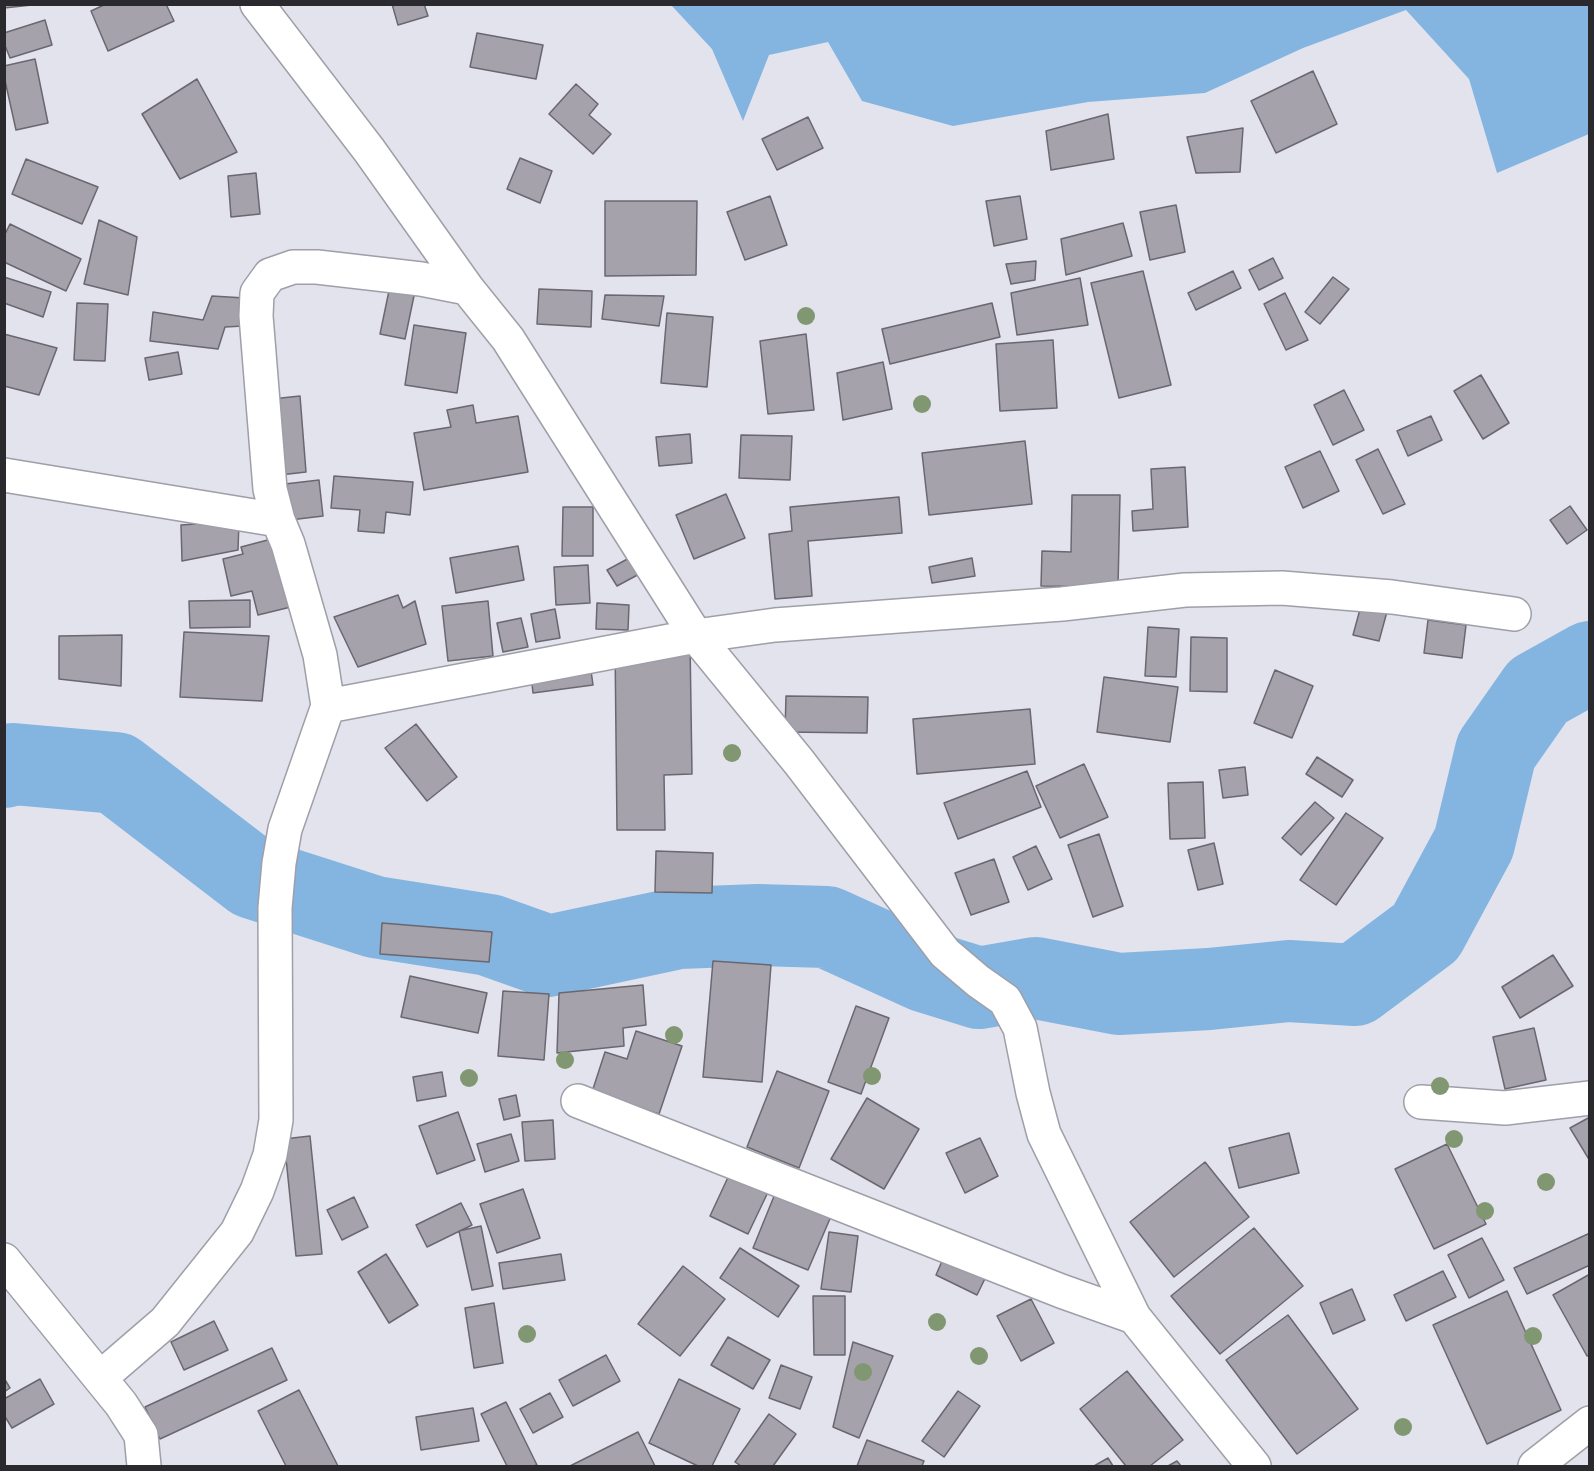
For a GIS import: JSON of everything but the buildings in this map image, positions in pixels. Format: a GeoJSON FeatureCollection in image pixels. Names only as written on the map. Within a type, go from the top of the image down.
{"type":"FeatureCollection","features":[{"type":"Feature","properties":{"kind":"street"},"geometry":{"type":"LineString","coordinates":[[257,4],[369,150],[467,288],[508,339],[696,636],[798,762],[945,953],[1005,1000],[1020,1028],[1044,1134],[1134,1317],[1254,1467]]}},
{"type":"Feature","properties":{"kind":"street"},"geometry":{"type":"LineString","coordinates":[[100,1378],[165,1322],[237,1233],[257,1191],[270,1155],[276,1120],[275,908],[279,862],[285,829],[328,706],[320,656],[270,489],[256,316],[257,293],[270,275],[293,267],[317,267],[421,279],[467,288]]}},
{"type":"Feature","properties":{"kind":"street"},"geometry":{"type":"LineString","coordinates":[[4,475],[278,520]]}},
{"type":"Feature","properties":{"kind":"street"},"geometry":{"type":"LineString","coordinates":[[328,706],[696,636],[775,625],[1062,604],[1185,590],[1282,588],[1392,597],[1514,614]]}},
{"type":"Feature","properties":{"kind":"street"},"geometry":{"type":"LineString","coordinates":[[1421,1102],[1506,1108],[1590,1098]]}},
{"type":"Feature","properties":{"kind":"street"},"geometry":{"type":"LineString","coordinates":[[578,1101],[1061,1291],[1134,1317]]}},
{"type":"Feature","properties":{"kind":"street"},"geometry":{"type":"LineString","coordinates":[[4,1260],[121,1404],[141,1434],[144,1467]]}},
{"type":"Feature","properties":{"kind":"street"},"geometry":{"type":"LineString","coordinates":[[1535,1467],[1590,1423]]}},
{"type":"Feature","properties":{"kind":"water"},"geometry":{"type":"Polygon","coordinates":[[[671,5],[1589,5],[1589,134],[1497,173],[1469,79],[1406,10],[1303,48],[1205,93],[1088,102],[953,126],[862,101],[828,42],[769,55],[743,121],[712,49],[671,5]]]}},
{"type":"Feature","properties":{"kind":"waterway"},"geometry":{"type":"LineString","coordinates":[[4,767],[13,764],[116,773],[253,878],[375,917],[489,935],[548,956],[679,928],[758,925],[827,927],[924,971],[979,988],[1036,978],[1119,994],[1209,989],[1289,981],[1355,985],[1426,932],[1474,843],[1496,751],[1538,691],[1590,662]]}}]}
